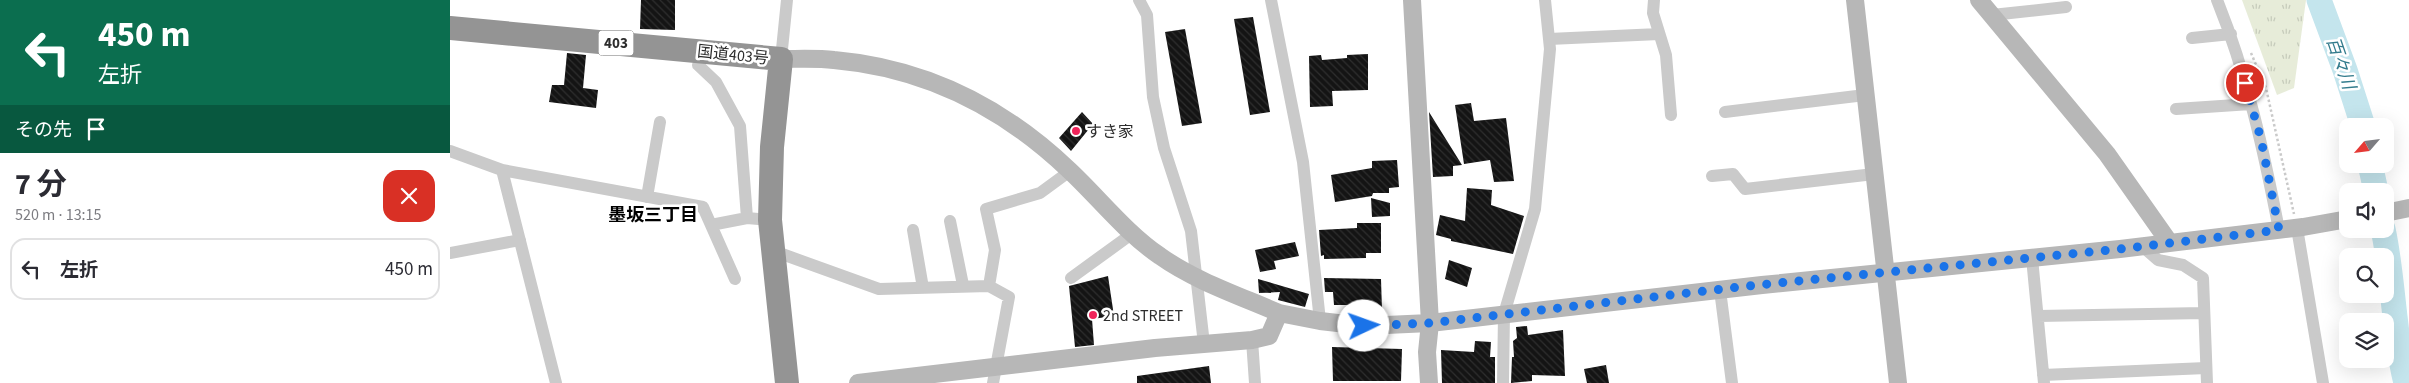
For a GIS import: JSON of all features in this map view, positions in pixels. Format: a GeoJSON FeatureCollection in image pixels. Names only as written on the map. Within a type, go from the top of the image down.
{"type":"FeatureCollection","features":[{"type":"Feature","properties":{"kind":"highway","name":"国道403号"},"geometry":{"type":"LineString","coordinates":[[450,28],[781,59],[772,148],[758,219],[771,250],[787,383]]}},
{"type":"Feature","properties":{"kind":"street"},"geometry":{"type":"LineString","coordinates":[[787,0],[781,59],[842,61],[876,66],[928,80],[964,94],[1039,142],[1133,233],[1160,256],[1196,276],[1280,313],[1320,321],[1364,326],[1430,323],[1720,290],[2142,246],[2300,228],[2339,221]]}},
{"type":"Feature","properties":{"kind":"street"},"geometry":{"type":"LineString","coordinates":[[1139,0],[1147,15],[1153,97],[1168,164],[1191,231],[1204,344]]}},
{"type":"Feature","properties":{"kind":"street"},"geometry":{"type":"LineString","coordinates":[[1271,0],[1303,162],[1320,321]]}},
{"type":"Feature","properties":{"kind":"street"},"geometry":{"type":"LineString","coordinates":[[1412,0],[1430,323],[1428,352],[1429,383]]}},
{"type":"Feature","properties":{"kind":"street"},"geometry":{"type":"LineString","coordinates":[[1502,383],[1504,314],[1535,209],[1550,49],[1545,0]]}},
{"type":"Feature","properties":{"kind":"street"},"geometry":{"type":"LineString","coordinates":[[1654,0],[1653,13],[1666,55],[1671,115]]}},
{"type":"Feature","properties":{"kind":"street"},"geometry":{"type":"LineString","coordinates":[[1855,0],[1884,273],[1898,383]]}},
{"type":"Feature","properties":{"kind":"street"},"geometry":{"type":"LineString","coordinates":[[1980,0],[2107,154],[2169,242]]}},
{"type":"Feature","properties":{"kind":"street"},"geometry":{"type":"LineString","coordinates":[[2217,0],[2231,34],[2261,139],[2279,230]]}},
{"type":"Feature","properties":{"kind":"street"},"geometry":{"type":"LineString","coordinates":[[1992,15],[2066,7]]}},
{"type":"Feature","properties":{"kind":"street"},"geometry":{"type":"LineString","coordinates":[[1549,39],[1659,34]]}},
{"type":"Feature","properties":{"kind":"street"},"geometry":{"type":"LineString","coordinates":[[2192,38],[2231,34]]}},
{"type":"Feature","properties":{"kind":"street"},"geometry":{"type":"LineString","coordinates":[[698,65],[716,82],[740,126],[758,219],[711,225]]}},
{"type":"Feature","properties":{"kind":"street"},"geometry":{"type":"LineString","coordinates":[[1725,112],[1865,95]]}},
{"type":"Feature","properties":{"kind":"street"},"geometry":{"type":"LineString","coordinates":[[2176,109],[2251,104]]}},
{"type":"Feature","properties":{"kind":"street"},"geometry":{"type":"LineString","coordinates":[[648,197],[660,122]]}},
{"type":"Feature","properties":{"kind":"street"},"geometry":{"type":"LineString","coordinates":[[450,151],[502,170],[703,207],[735,279]]}},
{"type":"Feature","properties":{"kind":"street"},"geometry":{"type":"LineString","coordinates":[[502,170],[556,383]]}},
{"type":"Feature","properties":{"kind":"street"},"geometry":{"type":"LineString","coordinates":[[989,286],[995,250],[986,209],[1040,193],[1070,171]]}},
{"type":"Feature","properties":{"kind":"street"},"geometry":{"type":"LineString","coordinates":[[1712,176],[1733,174],[1745,189],[1874,174]]}},
{"type":"Feature","properties":{"kind":"street"},"geometry":{"type":"LineString","coordinates":[[2394,211],[2409,208]]}},
{"type":"Feature","properties":{"kind":"street"},"geometry":{"type":"LineString","coordinates":[[950,221],[963,285]]}},
{"type":"Feature","properties":{"kind":"street"},"geometry":{"type":"LineString","coordinates":[[2300,228],[2323,383]]}},
{"type":"Feature","properties":{"kind":"street"},"geometry":{"type":"LineString","coordinates":[[913,230],[923,288]]}},
{"type":"Feature","properties":{"kind":"street"},"geometry":{"type":"LineString","coordinates":[[1071,278],[1133,233]]}},
{"type":"Feature","properties":{"kind":"street"},"geometry":{"type":"LineString","coordinates":[[450,253],[520,240]]}},
{"type":"Feature","properties":{"kind":"street"},"geometry":{"type":"LineString","coordinates":[[2142,246],[2158,260],[2183,264],[2203,278],[2207,383]]}},
{"type":"Feature","properties":{"kind":"street"},"geometry":{"type":"LineString","coordinates":[[771,250],[879,289],[963,285],[989,286],[1009,297],[994,374]]}},
{"type":"Feature","properties":{"kind":"street"},"geometry":{"type":"LineString","coordinates":[[2032,258],[2043,379],[2206,368]]}},
{"type":"Feature","properties":{"kind":"street"},"geometry":{"type":"LineString","coordinates":[[1720,290],[1732,383]]}},
{"type":"Feature","properties":{"kind":"street"},"geometry":{"type":"LineString","coordinates":[[858,383],[994,374],[1204,344],[1252,340],[1269,336],[1280,313]]}},
{"type":"Feature","properties":{"kind":"street"},"geometry":{"type":"LineString","coordinates":[[2038,316],[2204,313]]}},
{"type":"Feature","properties":{"kind":"street"},"geometry":{"type":"LineString","coordinates":[[1252,340],[1255,383]]}},
{"type":"Feature","properties":{"kind":"green space"},"geometry":{"type":"Polygon","coordinates":[[[2242,0],[2306,0],[2294,88],[2277,95],[2242,0]]]}},
{"type":"Feature","properties":{"kind":"building"},"geometry":{"type":"Polygon","coordinates":[[[641,0],[675,0],[675,30],[640,29],[641,0]]]}},
{"type":"Feature","properties":{"kind":"building"},"geometry":{"type":"Polygon","coordinates":[[[1253,17],[1270,112],[1250,115],[1234,19],[1253,17]]]}},
{"type":"Feature","properties":{"kind":"building"},"geometry":{"type":"Polygon","coordinates":[[[1185,29],[1202,123],[1182,126],[1165,32],[1185,29]]]}},
{"type":"Feature","properties":{"kind":"building"},"geometry":{"type":"Polygon","coordinates":[[[567,53],[586,55],[583,88],[598,90],[596,108],[549,102],[552,85],[564,85],[567,53]]]}},
{"type":"Feature","properties":{"kind":"building"},"geometry":{"type":"Polygon","coordinates":[[[1368,54],[1368,90],[1332,91],[1333,106],[1310,107],[1309,56],[1321,55],[1322,60],[1347,58],[1347,55],[1368,54]]]}},
{"type":"Feature","properties":{"kind":"building"},"geometry":{"type":"Polygon","coordinates":[[[1471,103],[1474,121],[1506,118],[1514,181],[1494,182],[1490,160],[1464,164],[1455,105],[1471,103]]]}},
{"type":"Feature","properties":{"kind":"building","name":"すき家"},"geometry":{"type":"Polygon","coordinates":[[[1082,112],[1093,124],[1071,151],[1059,138],[1082,112]]]}},
{"type":"Feature","properties":{"kind":"building"},"geometry":{"type":"Polygon","coordinates":[[[1429,112],[1462,165],[1453,166],[1453,176],[1433,177],[1429,112]]]}},
{"type":"Feature","properties":{"kind":"building"},"geometry":{"type":"Polygon","coordinates":[[[1397,160],[1399,187],[1389,188],[1389,193],[1373,193],[1372,196],[1335,202],[1331,175],[1372,168],[1372,161],[1397,160]]]}},
{"type":"Feature","properties":{"kind":"building"},"geometry":{"type":"Polygon","coordinates":[[[1467,188],[1492,190],[1491,205],[1524,216],[1513,254],[1451,241],[1451,239],[1436,235],[1440,215],[1465,221],[1467,188]]]}},
{"type":"Feature","properties":{"kind":"building"},"geometry":{"type":"Polygon","coordinates":[[[1371,198],[1390,203],[1390,216],[1372,217],[1371,198]]]}},
{"type":"Feature","properties":{"kind":"building"},"geometry":{"type":"Polygon","coordinates":[[[1357,223],[1381,223],[1381,253],[1366,253],[1366,258],[1324,259],[1324,255],[1321,256],[1319,230],[1357,228],[1357,223]]]}},
{"type":"Feature","properties":{"kind":"building"},"geometry":{"type":"Polygon","coordinates":[[[1295,242],[1299,256],[1274,261],[1276,269],[1260,272],[1255,250],[1295,242]]]}},
{"type":"Feature","properties":{"kind":"building"},"geometry":{"type":"Polygon","coordinates":[[[1449,260],[1472,268],[1467,287],[1445,279],[1449,260]]]}},
{"type":"Feature","properties":{"kind":"building","name":"2nd STREET"},"geometry":{"type":"Polygon","coordinates":[[[1108,276],[1114,316],[1092,319],[1094,345],[1075,347],[1069,286],[1108,276]]]}},
{"type":"Feature","properties":{"kind":"building"},"geometry":{"type":"Polygon","coordinates":[[[1324,278],[1381,279],[1382,310],[1363,309],[1363,305],[1334,305],[1333,292],[1325,292],[1324,278]]]}},
{"type":"Feature","properties":{"kind":"building"},"geometry":{"type":"Polygon","coordinates":[[[1258,279],[1309,294],[1305,307],[1278,300],[1280,292],[1259,293],[1258,279]]]}},
{"type":"Feature","properties":{"kind":"building"},"geometry":{"type":"Polygon","coordinates":[[[1527,326],[1528,335],[1563,330],[1565,376],[1532,375],[1532,381],[1511,383],[1512,357],[1514,357],[1513,341],[1517,338],[1516,327],[1527,326]]]}},
{"type":"Feature","properties":{"kind":"building"},"geometry":{"type":"Polygon","coordinates":[[[1475,341],[1491,342],[1490,357],[1495,357],[1495,383],[1442,383],[1441,350],[1474,352],[1475,341]]]}},
{"type":"Feature","properties":{"kind":"building"},"geometry":{"type":"Polygon","coordinates":[[[1332,347],[1402,349],[1401,381],[1333,381],[1332,347]]]}},
{"type":"Feature","properties":{"kind":"building"},"geometry":{"type":"Polygon","coordinates":[[[1606,365],[1609,383],[1587,383],[1584,369],[1606,365]]]}},
{"type":"Feature","properties":{"kind":"building"},"geometry":{"type":"Polygon","coordinates":[[[1209,366],[1211,383],[1137,383],[1137,376],[1209,366]]]}},
{"type":"Feature","properties":{"kind":"waterway","name":"百々川"},"geometry":{"type":"LineString","coordinates":[[2319,0],[2360,118]]}},
{"type":"Feature","properties":{"kind":"waterway","name":"百々川"},"geometry":{"type":"LineString","coordinates":[[2372,173],[2374,183]]}},
{"type":"Feature","properties":{"kind":"waterway","name":"百々川"},"geometry":{"type":"LineString","coordinates":[[2385,238],[2398,345],[2406,383]]}},
{"type":"Feature","properties":{"kind":"place","name":"すき家"},"geometry":{"type":"Point","coordinates":[1076,131]}},
{"type":"Feature","properties":{"kind":"place","name":"2nd STREET"},"geometry":{"type":"Point","coordinates":[1093,315]}},
{"type":"Feature","properties":{"kind":"district","name":"墨坂三丁目"},"geometry":{"type":"Point","coordinates":[653,215]}},
{"type":"Feature","properties":{"kind":"route"},"geometry":{"type":"LineString","coordinates":[[1364,326],[1430,323],[1748,286],[2120,249],[2279,230],[2261,139],[2245,83]]}}]}
